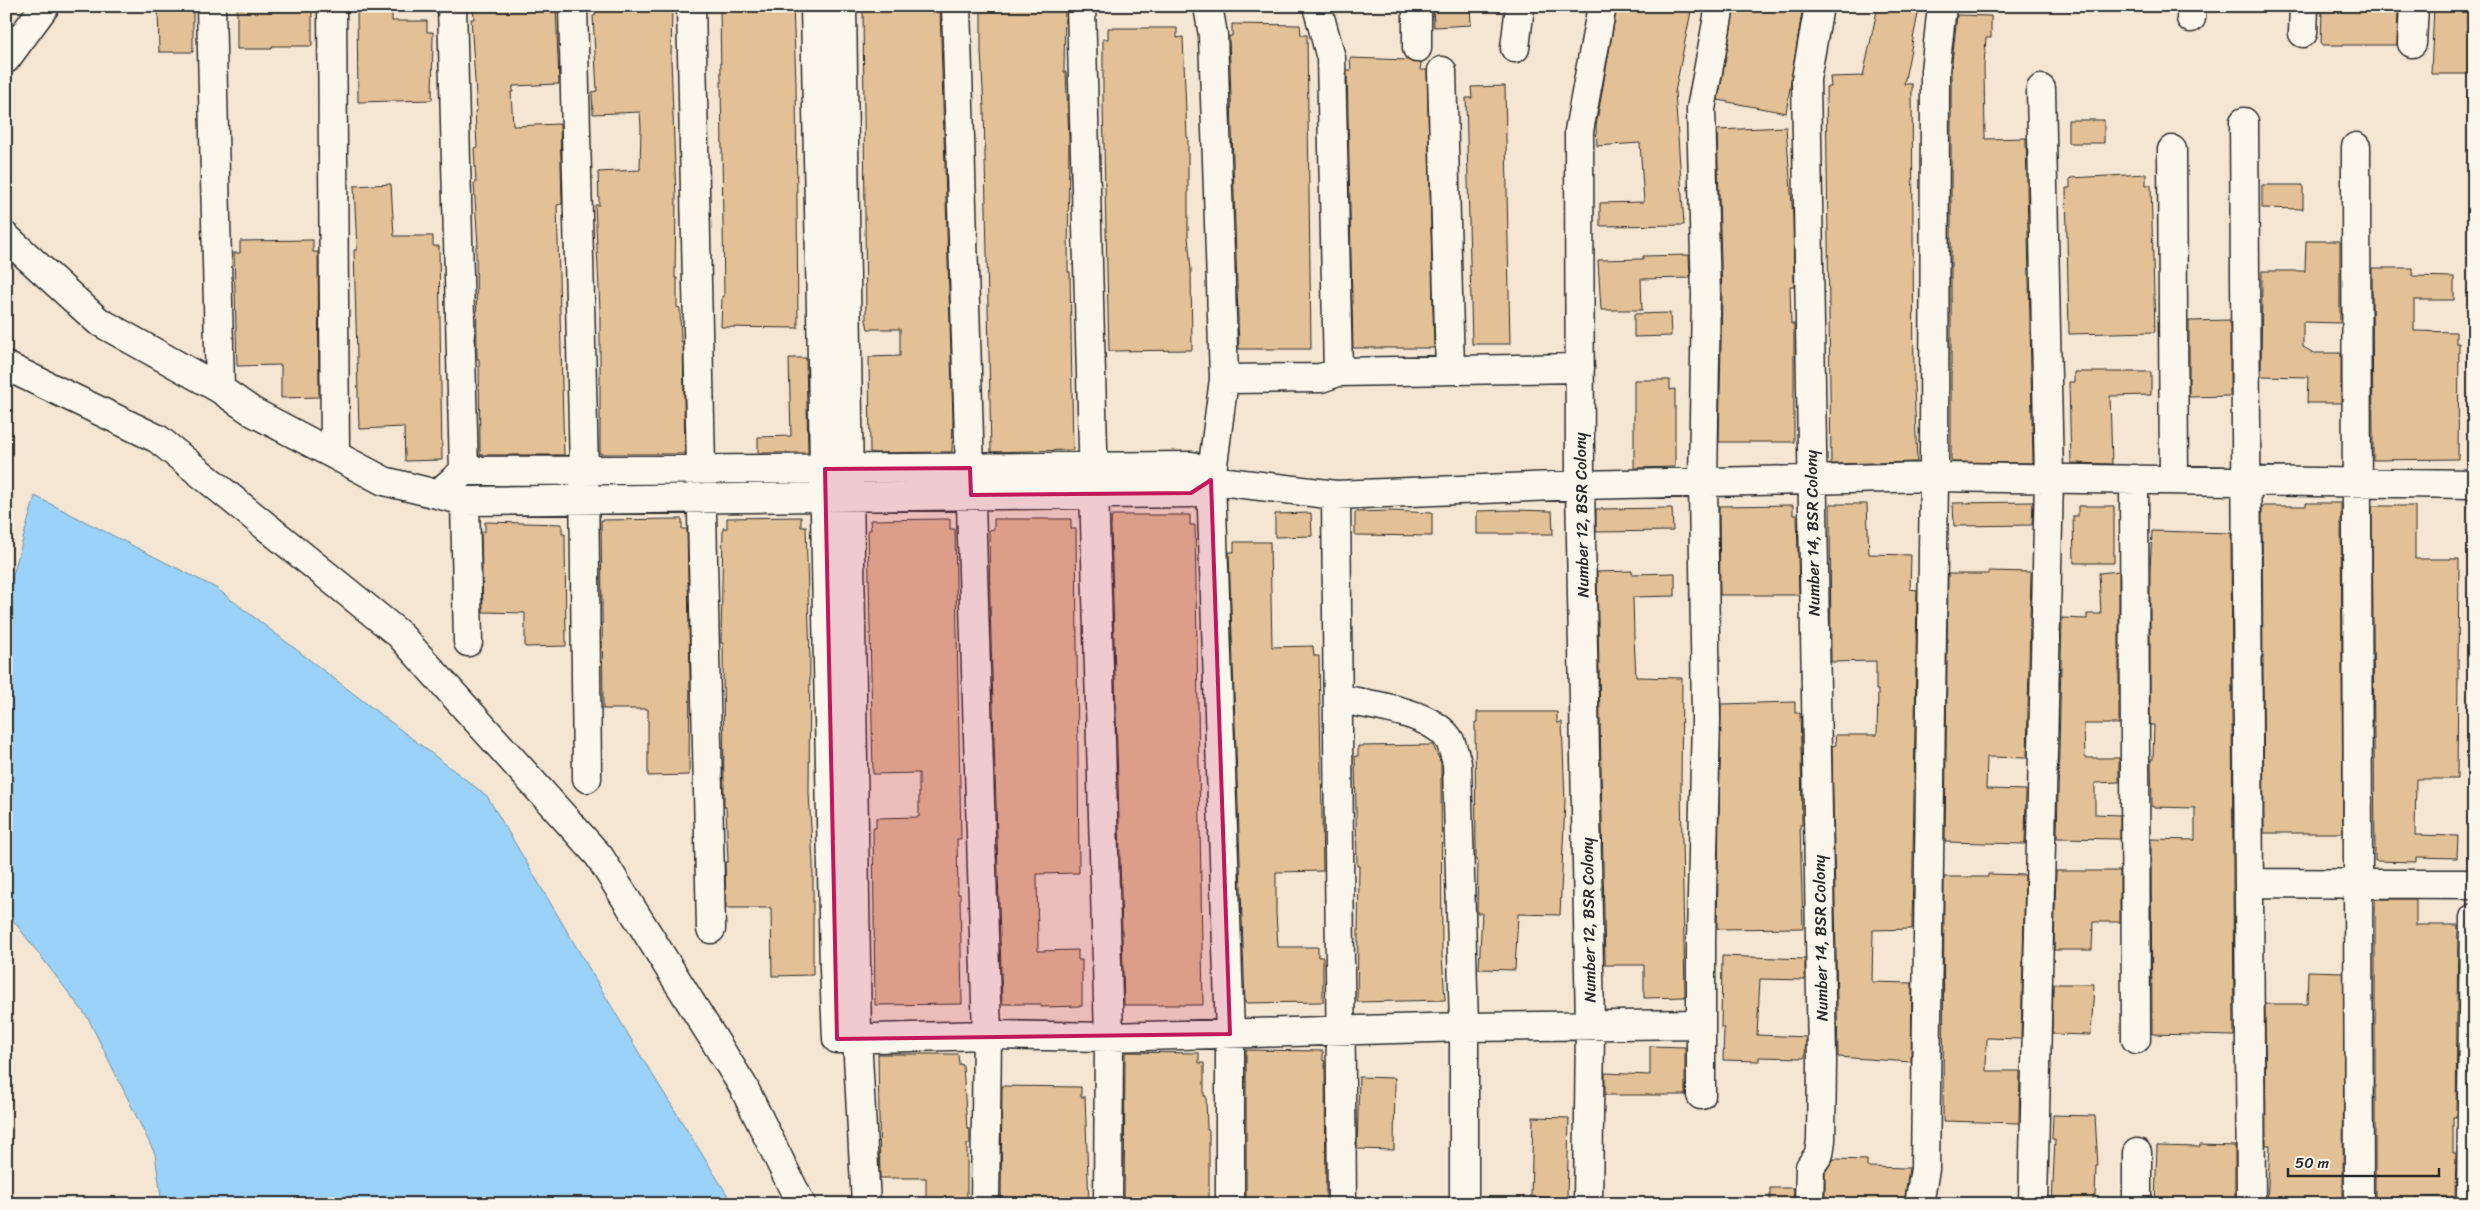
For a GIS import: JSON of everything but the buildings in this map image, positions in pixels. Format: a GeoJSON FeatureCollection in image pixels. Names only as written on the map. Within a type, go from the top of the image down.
{"type":"FeatureCollection","features":[{"type":"Feature","properties":{"kind":"street"},"geometry":{"type":"LineString","coordinates":[[6,59],[45,6]]}},
{"type":"Feature","properties":{"kind":"street"},"geometry":{"type":"LineString","coordinates":[[211,6],[220,389]]}},
{"type":"Feature","properties":{"kind":"street"},"geometry":{"type":"LineString","coordinates":[[332,6],[335,454]]}},
{"type":"Feature","properties":{"kind":"street"},"geometry":{"type":"LineString","coordinates":[[452,6],[464,471]]}},
{"type":"Feature","properties":{"kind":"street"},"geometry":{"type":"LineString","coordinates":[[573,6],[584,470],[587,778]]}},
{"type":"Feature","properties":{"kind":"street"},"geometry":{"type":"LineString","coordinates":[[691,6],[711,929]]}},
{"type":"Feature","properties":{"kind":"street"},"geometry":{"type":"LineString","coordinates":[[815,6],[838,483],[858,1038],[866,1204]]}},
{"type":"Feature","properties":{"kind":"street"},"geometry":{"type":"LineString","coordinates":[[838,483],[842,6]]}},
{"type":"Feature","properties":{"kind":"street"},"geometry":{"type":"LineString","coordinates":[[956,6],[988,1035],[984,1204]]}},
{"type":"Feature","properties":{"kind":"street"},"geometry":{"type":"LineString","coordinates":[[1081,6],[1096,495],[1109,1037],[1108,1204]]}},
{"type":"Feature","properties":{"kind":"street"},"geometry":{"type":"LineString","coordinates":[[1208,6],[1213,35],[1224,379],[1211,480],[1230,1034],[1230,1204]]}},
{"type":"Feature","properties":{"kind":"street"},"geometry":{"type":"LineString","coordinates":[[1316,6],[1331,58],[1338,372]]}},
{"type":"Feature","properties":{"kind":"street"},"geometry":{"type":"LineString","coordinates":[[1416,6],[1417,48]]}},
{"type":"Feature","properties":{"kind":"street"},"geometry":{"type":"LineString","coordinates":[[1515,48],[1520,6]]}},
{"type":"Feature","properties":{"kind":"street","name":"Number 12, BSR Colony"},"geometry":{"type":"LineString","coordinates":[[1588,1204],[1590,1025],[1580,484],[1579,131],[1602,6]]}},
{"type":"Feature","properties":{"kind":"street"},"geometry":{"type":"LineString","coordinates":[[1702,1095],[1701,941],[1706,719],[1703,482],[1706,295],[1701,109],[1720,6]]}},
{"type":"Feature","properties":{"kind":"street","name":"Number 14, BSR Colony"},"geometry":{"type":"LineString","coordinates":[[1809,1204],[1810,1167],[1819,1154],[1821,1140],[1822,1061],[1811,479],[1806,80],[1819,6]]}},
{"type":"Feature","properties":{"kind":"street"},"geometry":{"type":"LineString","coordinates":[[1919,1204],[1925,1169],[1934,477],[1935,71],[1942,6]]}},
{"type":"Feature","properties":{"kind":"street"},"geometry":{"type":"LineString","coordinates":[[2302,33],[2304,6]]}},
{"type":"Feature","properties":{"kind":"street"},"geometry":{"type":"LineString","coordinates":[[2412,43],[2414,6]]}},
{"type":"Feature","properties":{"kind":"street"},"geometry":{"type":"LineString","coordinates":[[1442,72],[1450,370]]}},
{"type":"Feature","properties":{"kind":"street"},"geometry":{"type":"LineString","coordinates":[[2033,1204],[2049,478],[2041,89]]}},
{"type":"Feature","properties":{"kind":"street"},"geometry":{"type":"LineString","coordinates":[[2244,122],[2251,1204]]}},
{"type":"Feature","properties":{"kind":"street"},"geometry":{"type":"LineString","coordinates":[[2356,147],[2355,483],[2361,883],[2359,1204]]}},
{"type":"Feature","properties":{"kind":"street"},"geometry":{"type":"LineString","coordinates":[[2172,150],[2174,480]]}},
{"type":"Feature","properties":{"kind":"street"},"geometry":{"type":"LineString","coordinates":[[6,238],[98,320],[220,389],[253,412],[384,481],[466,501],[703,498],[970,468],[1192,466],[1211,480],[1336,495],[1580,484],[1934,477],[2474,484]]}},
{"type":"Feature","properties":{"kind":"street"},"geometry":{"type":"LineString","coordinates":[[6,366],[158,439],[399,634],[598,856],[742,1086],[801,1204]]}},
{"type":"Feature","properties":{"kind":"street"},"geometry":{"type":"LineString","coordinates":[[1224,379],[1321,378],[1338,372],[1580,368]]}},
{"type":"Feature","properties":{"kind":"street"},"geometry":{"type":"LineString","coordinates":[[439,493],[464,471],[702,470],[971,495],[1191,493],[1211,480]]}},
{"type":"Feature","properties":{"kind":"street"},"geometry":{"type":"LineString","coordinates":[[2134,479],[2136,1039]]}},
{"type":"Feature","properties":{"kind":"street"},"geometry":{"type":"LineString","coordinates":[[1336,495],[1342,1204]]}},
{"type":"Feature","properties":{"kind":"street"},"geometry":{"type":"LineString","coordinates":[[466,501],[468,642]]}},
{"type":"Feature","properties":{"kind":"street"},"geometry":{"type":"LineString","coordinates":[[1338,699],[1389,708],[1436,726],[1449,741],[1457,763],[1464,1027],[1464,1204]]}},
{"type":"Feature","properties":{"kind":"street"},"geometry":{"type":"LineString","coordinates":[[2249,883],[2474,884]]}},
{"type":"Feature","properties":{"kind":"street"},"geometry":{"type":"LineString","coordinates":[[2471,1204],[2474,918]]}},
{"type":"Feature","properties":{"kind":"street"},"geometry":{"type":"LineString","coordinates":[[858,1038],[988,1035],[1109,1037],[1464,1027],[1701,1024]]}},
{"type":"Feature","properties":{"kind":"street"},"geometry":{"type":"LineString","coordinates":[[2137,1153],[2137,1204]]}},
{"type":"Feature","properties":{"kind":"highlighted area"},"geometry":{"type":"Polygon","coordinates":[[[970,468],[971,495],[1191,493],[1211,480],[1230,1034],[837,1039],[825,469],[970,468]]]}},
{"type":"Feature","properties":{"kind":"water"},"geometry":{"type":"Polygon","coordinates":[[[35,496],[216,588],[487,796],[639,1053],[733,1204],[162,1204],[155,1154],[88,1018],[6,911],[6,600],[35,496]]]}}]}
